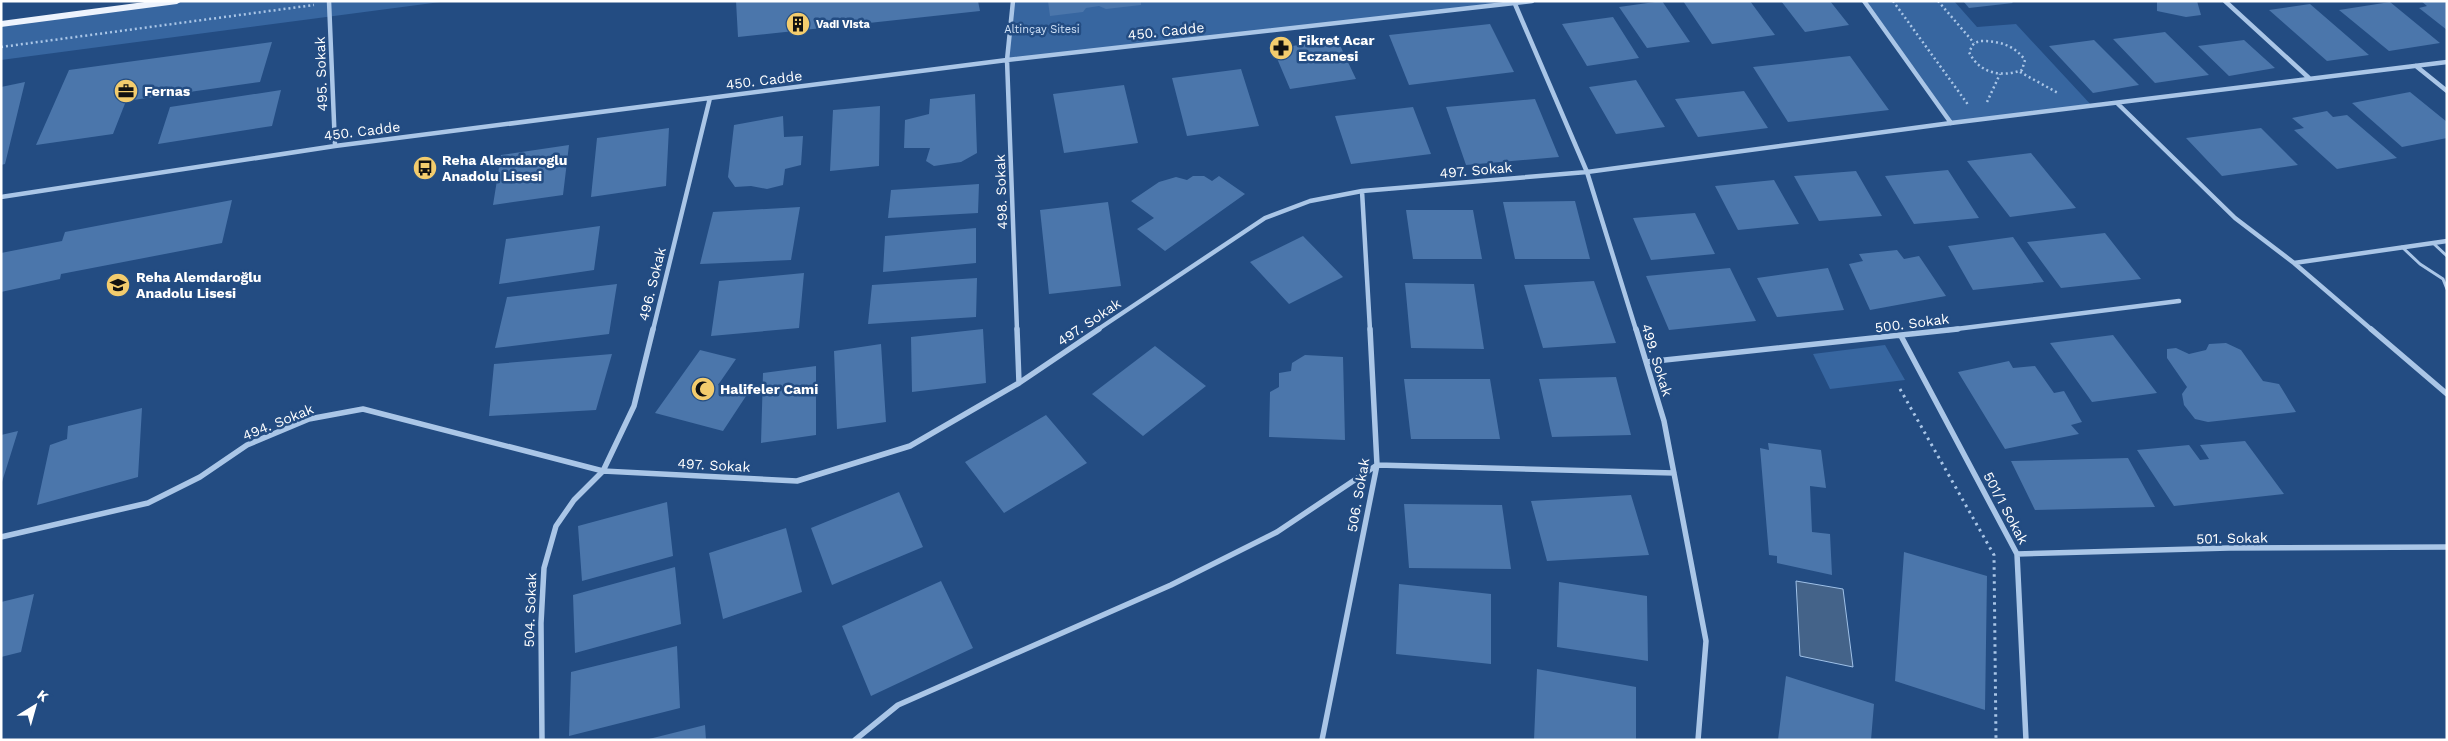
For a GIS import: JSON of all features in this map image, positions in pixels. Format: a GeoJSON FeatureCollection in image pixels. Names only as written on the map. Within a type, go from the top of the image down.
{"type":"FeatureCollection","features":[{"type":"Feature","properties":{"kind":"main road"},"geometry":{"type":"LineString","coordinates":[[1,24],[177,1]]}},
{"type":"Feature","properties":{"kind":"street","name":"498. Sokak"},"geometry":{"type":"LineString","coordinates":[[1013,1],[1007,60],[1019,383]]}},
{"type":"Feature","properties":{"kind":"street","name":"450. Cadde"},"geometry":{"type":"LineString","coordinates":[[1,196],[335,146],[1007,60],[1532,1]]}},
{"type":"Feature","properties":{"kind":"street"},"geometry":{"type":"LineString","coordinates":[[1864,1],[1951,123]]}},
{"type":"Feature","properties":{"kind":"street"},"geometry":{"type":"LineString","coordinates":[[2225,1],[2309,78]]}},
{"type":"Feature","properties":{"kind":"street","name":"495. Sokak"},"geometry":{"type":"LineString","coordinates":[[329,2],[335,146]]}},
{"type":"Feature","properties":{"kind":"street","name":"499. Sokak"},"geometry":{"type":"LineString","coordinates":[[1514,4],[1587,172],[1664,421],[1706,641],[1698,740]]}},
{"type":"Feature","properties":{"kind":"street","name":"497. Sokak"},"geometry":{"type":"LineString","coordinates":[[603,471],[797,481],[910,446],[1019,383],[1210,253],[1265,218],[1310,201],[1362,191],[1587,172],[1951,123],[2447,62]]}},
{"type":"Feature","properties":{"kind":"street"},"geometry":{"type":"LineString","coordinates":[[2416,66],[2447,91]]}},
{"type":"Feature","properties":{"kind":"street","name":"496. Sokak"},"geometry":{"type":"LineString","coordinates":[[603,471],[634,406],[710,98]]}},
{"type":"Feature","properties":{"kind":"street"},"geometry":{"type":"LineString","coordinates":[[2117,103],[2236,218],[2294,263],[2447,394]]}},
{"type":"Feature","properties":{"kind":"street","name":"506. Sokak"},"geometry":{"type":"LineString","coordinates":[[1322,740],[1377,465],[1362,191]]}},
{"type":"Feature","properties":{"kind":"street"},"geometry":{"type":"LineString","coordinates":[[2294,263],[2447,241]]}},
{"type":"Feature","properties":{"kind":"street","name":"500. Sokak"},"geometry":{"type":"LineString","coordinates":[[1646,362],[1901,336],[2179,301]]}},
{"type":"Feature","properties":{"kind":"street","name":"501/1 Sokak"},"geometry":{"type":"LineString","coordinates":[[1901,336],[2017,554],[2026,740]]}},
{"type":"Feature","properties":{"kind":"street","name":"494. Sokak"},"geometry":{"type":"LineString","coordinates":[[1,537],[148,503],[200,477],[247,445],[309,419],[362,409],[603,471]]}},
{"type":"Feature","properties":{"kind":"street"},"geometry":{"type":"LineString","coordinates":[[854,740],[898,704],[1171,585],[1276,532],[1377,465],[1674,473]]}},
{"type":"Feature","properties":{"kind":"street","name":"504. Sokak"},"geometry":{"type":"LineString","coordinates":[[542,740],[541,624],[544,568],[556,526],[574,500],[603,471]]}},
{"type":"Feature","properties":{"kind":"street","name":"501. Sokak"},"geometry":{"type":"LineString","coordinates":[[2017,554],[2229,548],[2447,547]]}},
{"type":"Feature","properties":{"kind":"lane"},"geometry":{"type":"LineString","coordinates":[[2433,243],[2447,256]]}},
{"type":"Feature","properties":{"kind":"lane"},"geometry":{"type":"LineString","coordinates":[[2402,247],[2420,264],[2443,279],[2447,289]]}},
{"type":"Feature","properties":{"kind":"lane"},"geometry":{"type":"LineString","coordinates":[[2443,279],[2447,275]]}},
{"type":"Feature","properties":{"kind":"path"},"geometry":{"type":"LineString","coordinates":[[1893,1],[1979,120],[2000,74]]}},
{"type":"Feature","properties":{"kind":"path"},"geometry":{"type":"LineString","coordinates":[[1938,1],[1974,43]]}},
{"type":"Feature","properties":{"kind":"path"},"geometry":{"type":"LineString","coordinates":[[1,47],[329,2]]}},
{"type":"Feature","properties":{"kind":"path"},"geometry":{"type":"LineString","coordinates":[[1989,40],[1999,42],[2015,49],[2025,60],[2025,65],[2019,71],[2000,74],[1982,68],[1975,63],[1969,52],[1974,43],[1989,40]]}},
{"type":"Feature","properties":{"kind":"path"},"geometry":{"type":"LineString","coordinates":[[2019,71],[2085,108]]}},
{"type":"Feature","properties":{"kind":"path"},"geometry":{"type":"LineString","coordinates":[[1900,389],[1994,555],[1996,740]]}},
{"type":"Feature","properties":{"kind":"green space"},"geometry":{"type":"Polygon","coordinates":[[[177,1],[448,1],[1,60],[1,24],[177,1]]]}},
{"type":"Feature","properties":{"kind":"green space","name":"Altinçay Sitesi"},"geometry":{"type":"Polygon","coordinates":[[[1013,1],[1532,1],[1007,60],[1013,1]]]}},
{"type":"Feature","properties":{"kind":"green space"},"geometry":{"type":"Polygon","coordinates":[[[1864,1],[1954,1],[1977,27],[2016,24],[2093,107],[1951,123],[1864,1]]]}},
{"type":"Feature","properties":{"kind":"green space"},"geometry":{"type":"Polygon","coordinates":[[[1885,345],[1905,380],[1830,389],[1813,354],[1885,345]]]}},
{"type":"Feature","properties":{"kind":"shaded area"},"geometry":{"type":"Polygon","coordinates":[[[1796,581],[1843,589],[1853,667],[1800,656],[1796,581]]]}},
{"type":"Feature","properties":{"kind":"building","name":"Vadi Vista"},"geometry":{"type":"Polygon","coordinates":[[[736,1],[978,1],[980,11],[738,37],[736,1]]]}},
{"type":"Feature","properties":{"kind":"building"},"geometry":{"type":"Polygon","coordinates":[[[1048,1],[1141,1],[1141,5],[1106,9],[1099,6],[1086,8],[1083,12],[1050,16],[1048,1]]]}},
{"type":"Feature","properties":{"kind":"building"},"geometry":{"type":"Polygon","coordinates":[[[1662,1],[1690,42],[1647,48],[1619,7],[1662,1]]]}},
{"type":"Feature","properties":{"kind":"building"},"geometry":{"type":"Polygon","coordinates":[[[1683,1],[1750,1],[1775,35],[1712,44],[1683,1]]]}},
{"type":"Feature","properties":{"kind":"building"},"geometry":{"type":"Polygon","coordinates":[[[1781,1],[1830,1],[1849,25],[1805,32],[1781,1]]]}},
{"type":"Feature","properties":{"kind":"building"},"geometry":{"type":"Polygon","coordinates":[[[1963,1],[2011,1],[2013,3],[1969,8],[1963,1]]]}},
{"type":"Feature","properties":{"kind":"building"},"geometry":{"type":"Polygon","coordinates":[[[2157,1],[2197,1],[2201,15],[2186,17],[2157,11],[2157,1]]]}},
{"type":"Feature","properties":{"kind":"building"},"geometry":{"type":"Polygon","coordinates":[[[2421,1],[2447,1],[2447,30],[2419,8],[2427,6],[2421,1]]]}},
{"type":"Feature","properties":{"kind":"building"},"geometry":{"type":"Polygon","coordinates":[[[2390,2],[2440,43],[2389,51],[2339,10],[2390,2]]]}},
{"type":"Feature","properties":{"kind":"building"},"geometry":{"type":"Polygon","coordinates":[[[2310,4],[2369,55],[2327,61],[2269,10],[2310,4]]]}},
{"type":"Feature","properties":{"kind":"building"},"geometry":{"type":"Polygon","coordinates":[[[1613,17],[1639,58],[1587,66],[1562,24],[1613,17]]]}},
{"type":"Feature","properties":{"kind":"building"},"geometry":{"type":"Polygon","coordinates":[[[1490,24],[1514,72],[1409,85],[1389,35],[1490,24]]]}},
{"type":"Feature","properties":{"kind":"building"},"geometry":{"type":"Polygon","coordinates":[[[2165,32],[2209,75],[2155,83],[2113,39],[2165,32]]]}},
{"type":"Feature","properties":{"kind":"building"},"geometry":{"type":"Polygon","coordinates":[[[1337,39],[1356,79],[1290,89],[1273,49],[1337,39]]]}},
{"type":"Feature","properties":{"kind":"building"},"geometry":{"type":"Polygon","coordinates":[[[2094,40],[2139,85],[2093,93],[2049,46],[2094,40]]]}},
{"type":"Feature","properties":{"kind":"building"},"geometry":{"type":"Polygon","coordinates":[[[2244,40],[2275,68],[2229,76],[2198,46],[2244,40]]]}},
{"type":"Feature","properties":{"kind":"building","name":"Fernas"},"geometry":{"type":"Polygon","coordinates":[[[272,42],[260,82],[126,101],[113,134],[36,145],[69,70],[272,42]]]}},
{"type":"Feature","properties":{"kind":"building"},"geometry":{"type":"Polygon","coordinates":[[[1850,56],[1889,110],[1788,122],[1753,67],[1850,56]]]}},
{"type":"Feature","properties":{"kind":"building"},"geometry":{"type":"Polygon","coordinates":[[[1241,69],[1259,126],[1187,136],[1172,78],[1241,69]]]}},
{"type":"Feature","properties":{"kind":"building"},"geometry":{"type":"Polygon","coordinates":[[[1636,80],[1665,127],[1616,134],[1589,87],[1636,80]]]}},
{"type":"Feature","properties":{"kind":"building"},"geometry":{"type":"Polygon","coordinates":[[[25,82],[5,164],[1,165],[1,87],[25,82]]]}},
{"type":"Feature","properties":{"kind":"building"},"geometry":{"type":"Polygon","coordinates":[[[1124,85],[1138,143],[1064,153],[1053,94],[1124,85]]]}},
{"type":"Feature","properties":{"kind":"building"},"geometry":{"type":"Polygon","coordinates":[[[281,90],[272,126],[158,144],[170,107],[281,90]]]}},
{"type":"Feature","properties":{"kind":"building"},"geometry":{"type":"Polygon","coordinates":[[[1744,91],[1768,128],[1698,137],[1675,99],[1744,91]]]}},
{"type":"Feature","properties":{"kind":"building"},"geometry":{"type":"Polygon","coordinates":[[[2410,92],[2447,122],[2447,138],[2402,147],[2352,103],[2410,92]]]}},
{"type":"Feature","properties":{"kind":"building"},"geometry":{"type":"Polygon","coordinates":[[[975,94],[977,153],[961,162],[934,166],[926,161],[930,148],[904,148],[905,120],[929,114],[930,99],[975,94]]]}},
{"type":"Feature","properties":{"kind":"building"},"geometry":{"type":"Polygon","coordinates":[[[1535,99],[1559,157],[1466,165],[1446,107],[1535,99]]]}},
{"type":"Feature","properties":{"kind":"building"},"geometry":{"type":"Polygon","coordinates":[[[880,106],[879,166],[830,171],[833,110],[880,106]]]}},
{"type":"Feature","properties":{"kind":"building"},"geometry":{"type":"Polygon","coordinates":[[[1413,107],[1431,154],[1351,164],[1335,116],[1413,107]]]}},
{"type":"Feature","properties":{"kind":"building"},"geometry":{"type":"Polygon","coordinates":[[[2327,111],[2333,117],[2347,115],[2397,158],[2337,169],[2294,130],[2304,128],[2292,118],[2327,111]]]}},
{"type":"Feature","properties":{"kind":"building"},"geometry":{"type":"Polygon","coordinates":[[[783,116],[784,137],[803,136],[801,165],[785,169],[783,185],[767,189],[751,186],[735,187],[728,177],[734,125],[783,116]]]}},
{"type":"Feature","properties":{"kind":"building"},"geometry":{"type":"Polygon","coordinates":[[[669,128],[666,186],[591,197],[597,138],[669,128]]]}},
{"type":"Feature","properties":{"kind":"building"},"geometry":{"type":"Polygon","coordinates":[[[2261,128],[2298,165],[2222,176],[2186,138],[2261,128]]]}},
{"type":"Feature","properties":{"kind":"building"},"geometry":{"type":"Polygon","coordinates":[[[569,145],[563,195],[493,205],[501,155],[569,145]]]}},
{"type":"Feature","properties":{"kind":"building"},"geometry":{"type":"Polygon","coordinates":[[[2031,153],[2076,208],[2010,217],[1967,161],[2031,153]]]}},
{"type":"Feature","properties":{"kind":"building"},"geometry":{"type":"Polygon","coordinates":[[[1948,170],[1979,218],[1914,224],[1885,176],[1948,170]]]}},
{"type":"Feature","properties":{"kind":"building"},"geometry":{"type":"Polygon","coordinates":[[[1856,171],[1882,216],[1819,221],[1794,176],[1856,171]]]}},
{"type":"Feature","properties":{"kind":"building"},"geometry":{"type":"Polygon","coordinates":[[[1193,176],[1204,176],[1212,181],[1219,176],[1245,194],[1165,251],[1137,229],[1154,218],[1131,201],[1159,182],[1176,177],[1187,180],[1193,176]]]}},
{"type":"Feature","properties":{"kind":"building"},"geometry":{"type":"Polygon","coordinates":[[[1774,180],[1799,224],[1738,230],[1715,186],[1774,180]]]}},
{"type":"Feature","properties":{"kind":"building"},"geometry":{"type":"Polygon","coordinates":[[[979,184],[978,213],[888,218],[891,190],[979,184]]]}},
{"type":"Feature","properties":{"kind":"building"},"geometry":{"type":"Polygon","coordinates":[[[232,200],[222,243],[61,274],[60,279],[1,292],[1,253],[62,241],[65,232],[232,200]]]}},
{"type":"Feature","properties":{"kind":"building"},"geometry":{"type":"Polygon","coordinates":[[[1575,201],[1590,259],[1515,259],[1503,202],[1575,201]]]}},
{"type":"Feature","properties":{"kind":"building"},"geometry":{"type":"Polygon","coordinates":[[[1108,202],[1121,286],[1049,294],[1040,210],[1108,202]]]}},
{"type":"Feature","properties":{"kind":"building"},"geometry":{"type":"Polygon","coordinates":[[[800,207],[791,260],[700,264],[713,212],[800,207]]]}},
{"type":"Feature","properties":{"kind":"building"},"geometry":{"type":"Polygon","coordinates":[[[1406,210],[1473,210],[1482,259],[1413,259],[1406,210]]]}},
{"type":"Feature","properties":{"kind":"building"},"geometry":{"type":"Polygon","coordinates":[[[1695,213],[1715,254],[1651,260],[1633,218],[1695,213]]]}},
{"type":"Feature","properties":{"kind":"building"},"geometry":{"type":"Polygon","coordinates":[[[600,226],[594,270],[499,284],[506,239],[600,226]]]}},
{"type":"Feature","properties":{"kind":"building"},"geometry":{"type":"Polygon","coordinates":[[[976,228],[976,263],[883,272],[885,236],[976,228]]]}},
{"type":"Feature","properties":{"kind":"building"},"geometry":{"type":"Polygon","coordinates":[[[2105,233],[2141,279],[2061,288],[2027,242],[2105,233]]]}},
{"type":"Feature","properties":{"kind":"building"},"geometry":{"type":"Polygon","coordinates":[[[1303,236],[1343,277],[1289,304],[1250,262],[1303,236]]]}},
{"type":"Feature","properties":{"kind":"building"},"geometry":{"type":"Polygon","coordinates":[[[2013,237],[2044,282],[1973,290],[1948,246],[2013,237]]]}},
{"type":"Feature","properties":{"kind":"building"},"geometry":{"type":"Polygon","coordinates":[[[1897,250],[1904,259],[1919,256],[1946,296],[1870,310],[1849,264],[1863,261],[1859,254],[1897,250]]]}},
{"type":"Feature","properties":{"kind":"building"},"geometry":{"type":"Polygon","coordinates":[[[1730,268],[1756,321],[1669,330],[1646,276],[1730,268]]]}},
{"type":"Feature","properties":{"kind":"building"},"geometry":{"type":"Polygon","coordinates":[[[1828,268],[1844,310],[1777,317],[1757,278],[1828,268]]]}},
{"type":"Feature","properties":{"kind":"building"},"geometry":{"type":"Polygon","coordinates":[[[804,273],[799,328],[711,336],[719,281],[804,273]]]}},
{"type":"Feature","properties":{"kind":"building"},"geometry":{"type":"Polygon","coordinates":[[[977,278],[976,317],[868,324],[872,285],[977,278]]]}},
{"type":"Feature","properties":{"kind":"building"},"geometry":{"type":"Polygon","coordinates":[[[1594,281],[1616,343],[1543,348],[1524,285],[1594,281]]]}},
{"type":"Feature","properties":{"kind":"building"},"geometry":{"type":"Polygon","coordinates":[[[1405,283],[1474,284],[1484,349],[1411,348],[1405,283]]]}},
{"type":"Feature","properties":{"kind":"building"},"geometry":{"type":"Polygon","coordinates":[[[617,284],[609,334],[495,348],[507,297],[617,284]]]}},
{"type":"Feature","properties":{"kind":"building"},"geometry":{"type":"Polygon","coordinates":[[[983,329],[986,383],[912,392],[911,337],[983,329]]]}},
{"type":"Feature","properties":{"kind":"building"},"geometry":{"type":"Polygon","coordinates":[[[2113,335],[2157,393],[2092,402],[2050,343],[2113,335]]]}},
{"type":"Feature","properties":{"kind":"building"},"geometry":{"type":"Polygon","coordinates":[[[2226,343],[2241,350],[2263,381],[2279,384],[2296,412],[2208,422],[2195,419],[2184,405],[2182,394],[2187,387],[2167,358],[2167,349],[2176,348],[2189,354],[2206,350],[2209,344],[2226,343]]]}},
{"type":"Feature","properties":{"kind":"building"},"geometry":{"type":"Polygon","coordinates":[[[881,344],[886,422],[837,429],[834,351],[881,344]]]}},
{"type":"Feature","properties":{"kind":"building"},"geometry":{"type":"Polygon","coordinates":[[[1155,346],[1206,386],[1143,436],[1092,394],[1155,346]]]}},
{"type":"Feature","properties":{"kind":"building","name":"Halifeler Cami"},"geometry":{"type":"Polygon","coordinates":[[[700,350],[736,359],[718,385],[748,393],[723,431],[655,413],[700,350]]]}},
{"type":"Feature","properties":{"kind":"building"},"geometry":{"type":"Polygon","coordinates":[[[612,354],[596,410],[489,416],[494,364],[612,354]]]}},
{"type":"Feature","properties":{"kind":"building"},"geometry":{"type":"Polygon","coordinates":[[[1305,355],[1343,357],[1345,440],[1269,437],[1270,392],[1279,387],[1279,373],[1291,371],[1292,363],[1305,355]]]}},
{"type":"Feature","properties":{"kind":"building"},"geometry":{"type":"Polygon","coordinates":[[[2009,361],[2013,368],[2035,366],[2054,393],[2064,391],[2082,422],[2071,425],[2079,434],[2005,449],[1958,372],[2009,361]]]}},
{"type":"Feature","properties":{"kind":"building"},"geometry":{"type":"Polygon","coordinates":[[[816,366],[816,435],[761,443],[763,373],[816,366]]]}},
{"type":"Feature","properties":{"kind":"building"},"geometry":{"type":"Polygon","coordinates":[[[1616,377],[1631,435],[1552,437],[1539,379],[1616,377]]]}},
{"type":"Feature","properties":{"kind":"building"},"geometry":{"type":"Polygon","coordinates":[[[1404,379],[1490,379],[1500,439],[1411,439],[1404,379]]]}},
{"type":"Feature","properties":{"kind":"building"},"geometry":{"type":"Polygon","coordinates":[[[142,408],[138,477],[37,505],[50,445],[67,439],[68,426],[142,408]]]}},
{"type":"Feature","properties":{"kind":"building"},"geometry":{"type":"Polygon","coordinates":[[[1046,415],[1087,463],[1004,513],[965,462],[1046,415]]]}},
{"type":"Feature","properties":{"kind":"building"},"geometry":{"type":"Polygon","coordinates":[[[18,431],[2,482],[1,482],[1,435],[18,431]]]}},
{"type":"Feature","properties":{"kind":"building"},"geometry":{"type":"Polygon","coordinates":[[[2245,441],[2284,494],[2174,506],[2137,450],[2189,445],[2200,460],[2209,459],[2200,445],[2245,441]]]}},
{"type":"Feature","properties":{"kind":"building"},"geometry":{"type":"Polygon","coordinates":[[[1768,443],[1821,450],[1826,488],[1810,486],[1812,532],[1830,534],[1832,575],[1777,563],[1777,556],[1769,555],[1760,448],[1769,450],[1768,443]]]}},
{"type":"Feature","properties":{"kind":"building"},"geometry":{"type":"Polygon","coordinates":[[[2128,458],[2155,507],[2035,510],[2011,461],[2128,458]]]}},
{"type":"Feature","properties":{"kind":"building"},"geometry":{"type":"Polygon","coordinates":[[[899,492],[923,547],[832,585],[811,528],[899,492]]]}},
{"type":"Feature","properties":{"kind":"building"},"geometry":{"type":"Polygon","coordinates":[[[1631,495],[1649,555],[1547,561],[1531,501],[1631,495]]]}},
{"type":"Feature","properties":{"kind":"building"},"geometry":{"type":"Polygon","coordinates":[[[667,502],[673,556],[582,581],[578,526],[667,502]]]}},
{"type":"Feature","properties":{"kind":"building"},"geometry":{"type":"Polygon","coordinates":[[[1404,504],[1502,505],[1511,569],[1409,568],[1404,504]]]}},
{"type":"Feature","properties":{"kind":"building"},"geometry":{"type":"Polygon","coordinates":[[[786,528],[802,592],[723,619],[709,553],[786,528]]]}},
{"type":"Feature","properties":{"kind":"building"},"geometry":{"type":"Polygon","coordinates":[[[1904,552],[1987,576],[1985,710],[1895,681],[1904,552]]]}},
{"type":"Feature","properties":{"kind":"building"},"geometry":{"type":"Polygon","coordinates":[[[675,567],[681,624],[575,653],[573,595],[675,567]]]}},
{"type":"Feature","properties":{"kind":"building"},"geometry":{"type":"Polygon","coordinates":[[[941,581],[973,648],[871,696],[842,626],[941,581]]]}},
{"type":"Feature","properties":{"kind":"building"},"geometry":{"type":"Polygon","coordinates":[[[1559,582],[1647,596],[1648,661],[1557,647],[1559,582]]]}},
{"type":"Feature","properties":{"kind":"building"},"geometry":{"type":"Polygon","coordinates":[[[1399,584],[1491,594],[1491,664],[1396,654],[1399,584]]]}},
{"type":"Feature","properties":{"kind":"building"},"geometry":{"type":"Polygon","coordinates":[[[34,594],[21,652],[1,657],[1,602],[34,594]]]}},
{"type":"Feature","properties":{"kind":"building"},"geometry":{"type":"Polygon","coordinates":[[[677,646],[680,708],[569,736],[571,672],[677,646]]]}},
{"type":"Feature","properties":{"kind":"building"},"geometry":{"type":"Polygon","coordinates":[[[1537,669],[1636,687],[1636,740],[1534,740],[1537,669]]]}},
{"type":"Feature","properties":{"kind":"building"},"geometry":{"type":"Polygon","coordinates":[[[1786,676],[1874,704],[1871,740],[1778,740],[1786,676]]]}},
{"type":"Feature","properties":{"kind":"building"},"geometry":{"type":"Polygon","coordinates":[[[705,725],[706,740],[649,739],[705,725]]]}},
{"type":"Feature","properties":{"kind":"place","name":"Vadi Vista"},"geometry":{"type":"Point","coordinates":[798,24]}},
{"type":"Feature","properties":{"kind":"place","name":"Fikret Acar Eczanesi"},"geometry":{"type":"Point","coordinates":[1281,48]}},
{"type":"Feature","properties":{"kind":"place","name":"Fernas"},"geometry":{"type":"Point","coordinates":[126,91]}},
{"type":"Feature","properties":{"kind":"place","name":"Reha Alemdaroglu Anadolu Lisesi"},"geometry":{"type":"Point","coordinates":[425,168]}},
{"type":"Feature","properties":{"kind":"place","name":"Reha Alemdaroğlu Anadolu Lisesi"},"geometry":{"type":"Point","coordinates":[118,285]}},
{"type":"Feature","properties":{"kind":"place","name":"Halifeler Cami"},"geometry":{"type":"Point","coordinates":[703,389]}}]}
